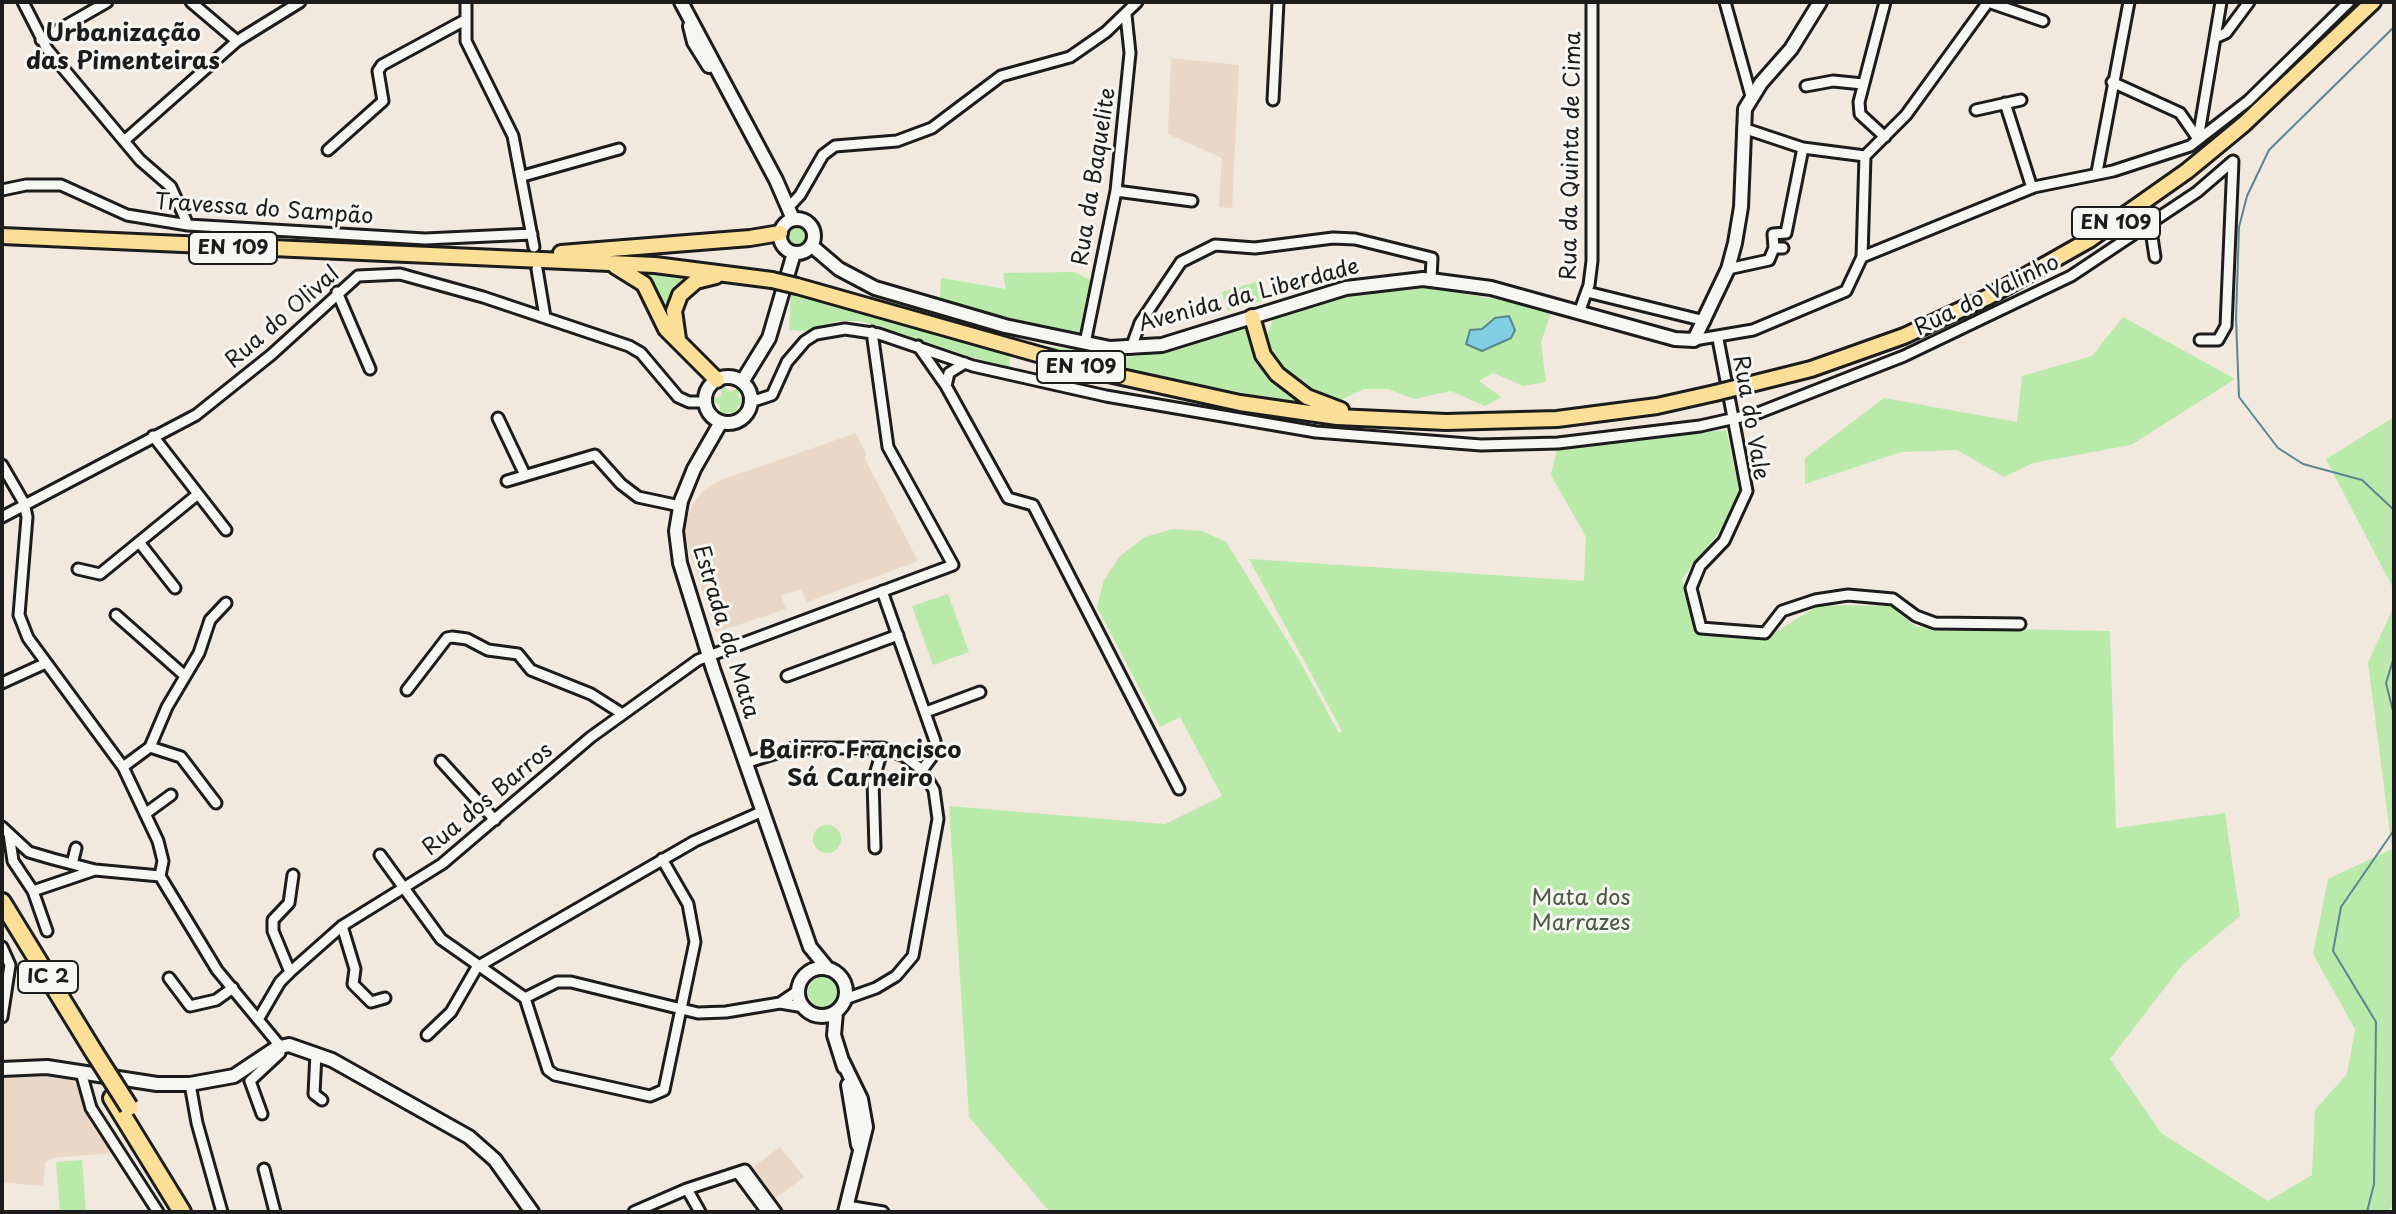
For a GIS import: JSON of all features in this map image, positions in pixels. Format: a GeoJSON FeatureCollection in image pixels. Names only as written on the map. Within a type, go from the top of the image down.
{"type":"FeatureCollection","features":[{"type":"Feature","properties":{"kind":"highway","name":"IC 2"},"geometry":{"type":"LineString","coordinates":[[2,902],[112,1098],[182,1212]]}},
{"type":"Feature","properties":{"kind":"highway","name":"IC 2"},"geometry":{"type":"LineString","coordinates":[[2,922],[129,1107],[193,1212]]}},
{"type":"Feature","properties":{"kind":"main road"},"geometry":{"type":"LineString","coordinates":[[681,2],[790,214],[811,226],[815,236],[812,246],[806,251],[794,253],[782,246],[780,233],[790,214]]}},
{"type":"Feature","properties":{"kind":"main road"},"geometry":{"type":"LineString","coordinates":[[1694,340],[1728,269],[1741,207],[1745,109],[1751,96],[1786,56],[1820,2]]}},
{"type":"Feature","properties":{"kind":"main road","name":"EN 109"},"geometry":{"type":"LineString","coordinates":[[2,236],[607,262],[736,274],[797,286],[1000,346],[1146,383],[1273,409],[1373,419],[1446,422],[1557,419],[1657,406],[1811,369],[1904,336],[1988,297],[2089,240],[2187,171],[2244,124],[2373,2]]}},
{"type":"Feature","properties":{"kind":"main road"},"geometry":{"type":"LineString","coordinates":[[537,259],[562,252],[780,233]]}},
{"type":"Feature","properties":{"kind":"main road","name":"Avenida da Liberdade"},"geometry":{"type":"LineString","coordinates":[[812,246],[839,269],[875,288],[1005,326],[1085,343],[1131,348],[1171,342],[1355,285],[1431,279],[1491,288],[1580,310],[1675,339],[1694,340]]}},
{"type":"Feature","properties":{"kind":"main road"},"geometry":{"type":"LineString","coordinates":[[742,382],[769,338],[794,253]]}},
{"type":"Feature","properties":{"kind":"main road"},"geometry":{"type":"LineString","coordinates":[[607,262],[644,284],[666,329],[717,380]]}},
{"type":"Feature","properties":{"kind":"main road"},"geometry":{"type":"LineString","coordinates":[[678,339],[674,311],[683,291],[702,279],[736,274]]}},
{"type":"Feature","properties":{"kind":"main road"},"geometry":{"type":"LineString","coordinates":[[1252,317],[1263,355],[1286,382],[1329,407],[1373,419]]}},
{"type":"Feature","properties":{"kind":"main road"},"geometry":{"type":"LineString","coordinates":[[727,377],[742,382],[751,397],[750,409],[743,418],[733,423],[712,417],[705,402],[708,390],[717,380],[727,377]]}},
{"type":"Feature","properties":{"kind":"main road","name":"Estrada da Mata"},"geometry":{"type":"LineString","coordinates":[[721,422],[694,469],[680,506],[676,531],[680,563],[708,654],[810,947],[828,969]]}},
{"type":"Feature","properties":{"kind":"main road","name":"Estrada da Mata"},"geometry":{"type":"LineString","coordinates":[[805,976],[810,947]]}},
{"type":"Feature","properties":{"kind":"main road"},"geometry":{"type":"LineString","coordinates":[[834,1035],[809,1011],[799,990],[805,976],[816,969],[828,969],[839,975],[845,993],[836,1012],[834,1035],[857,1126],[858,1158],[846,1209]]}},
{"type":"Feature","properties":{"kind":"main road"},"geometry":{"type":"LineString","coordinates":[[809,1011],[836,1012]]}},
{"type":"Feature","properties":{"kind":"main road"},"geometry":{"type":"LineString","coordinates":[[2,1069],[36,1066],[157,1084],[190,1084],[234,1076],[280,1046],[289,1045],[316,1053],[469,1137],[495,1160],[532,1212]]}},
{"type":"Feature","properties":{"kind":"street"},"geometry":{"type":"LineString","coordinates":[[23,2],[41,40],[124,141],[171,187],[188,225]]}},
{"type":"Feature","properties":{"kind":"street"},"geometry":{"type":"LineString","coordinates":[[41,40],[107,2]]}},
{"type":"Feature","properties":{"kind":"street"},"geometry":{"type":"LineString","coordinates":[[191,2],[237,41]]}},
{"type":"Feature","properties":{"kind":"street"},"geometry":{"type":"LineString","coordinates":[[124,141],[237,41],[300,2]]}},
{"type":"Feature","properties":{"kind":"street"},"geometry":{"type":"LineString","coordinates":[[466,2],[465,20],[470,52],[513,136],[523,176],[545,317]]}},
{"type":"Feature","properties":{"kind":"street"},"geometry":{"type":"LineString","coordinates":[[790,214],[823,155],[835,146],[897,141],[926,131],[992,81],[1011,71],[1070,57],[1126,15],[1137,2]]}},
{"type":"Feature","properties":{"kind":"street"},"geometry":{"type":"LineString","coordinates":[[1273,100],[1278,2]]}},
{"type":"Feature","properties":{"kind":"street","name":"Rua da Quinta de Cima"},"geometry":{"type":"LineString","coordinates":[[1580,310],[1587,292],[1592,261],[1592,2]]}},
{"type":"Feature","properties":{"kind":"street"},"geometry":{"type":"LineString","coordinates":[[1725,2],[1751,96]]}},
{"type":"Feature","properties":{"kind":"street"},"geometry":{"type":"LineString","coordinates":[[1885,2],[1863,84],[1860,114],[1885,137]]}},
{"type":"Feature","properties":{"kind":"street"},"geometry":{"type":"LineString","coordinates":[[2043,21],[1988,2],[1906,115],[1865,156],[1862,257],[2032,188],[2113,171],[2190,146],[2248,101],[2349,2]]}},
{"type":"Feature","properties":{"kind":"street"},"geometry":{"type":"LineString","coordinates":[[2097,172],[2129,2]]}},
{"type":"Feature","properties":{"kind":"street"},"geometry":{"type":"LineString","coordinates":[[2198,139],[2221,2]]}},
{"type":"Feature","properties":{"kind":"street"},"geometry":{"type":"LineString","coordinates":[[2215,38],[2226,33],[2249,2]]}},
{"type":"Feature","properties":{"kind":"street","name":"Rua da Baquelite"},"geometry":{"type":"LineString","coordinates":[[1085,343],[1116,191],[1130,53],[1126,15]]}},
{"type":"Feature","properties":{"kind":"street"},"geometry":{"type":"LineString","coordinates":[[328,150],[383,101],[378,71],[382,65],[465,20]]}},
{"type":"Feature","properties":{"kind":"street"},"geometry":{"type":"LineString","coordinates":[[1806,86],[1833,81],[1863,84]]}},
{"type":"Feature","properties":{"kind":"street"},"geometry":{"type":"LineString","coordinates":[[2112,82],[2180,113],[2198,139]]}},
{"type":"Feature","properties":{"kind":"street"},"geometry":{"type":"LineString","coordinates":[[1976,110],[2021,100]]}},
{"type":"Feature","properties":{"kind":"street"},"geometry":{"type":"LineString","coordinates":[[2005,103],[2032,188]]}},
{"type":"Feature","properties":{"kind":"street"},"geometry":{"type":"LineString","coordinates":[[1743,128],[1803,148],[1865,156]]}},
{"type":"Feature","properties":{"kind":"street"},"geometry":{"type":"LineString","coordinates":[[1728,269],[1769,260],[1779,248],[1773,234],[1786,233],[1803,148]]}},
{"type":"Feature","properties":{"kind":"street"},"geometry":{"type":"LineString","coordinates":[[523,176],[619,149]]}},
{"type":"Feature","properties":{"kind":"street","name":"Rua do Valinho"},"geometry":{"type":"LineString","coordinates":[[751,397],[757,400],[772,395],[796,349],[816,334],[845,329],[872,332],[965,363],[1106,396],[1316,432],[1481,445],[1558,443],[1733,421],[1917,350],[2071,276],[2150,224],[2233,161],[2226,326],[2218,340],[2200,340]]}},
{"type":"Feature","properties":{"kind":"street","name":"Travessa do Sampão"},"geometry":{"type":"LineString","coordinates":[[2,190],[26,185],[61,185],[127,215],[188,225],[425,239],[532,234]]}},
{"type":"Feature","properties":{"kind":"street"},"geometry":{"type":"LineString","coordinates":[[1116,191],[1192,201]]}},
{"type":"Feature","properties":{"kind":"street"},"geometry":{"type":"LineString","coordinates":[[2150,224],[2155,257]]}},
{"type":"Feature","properties":{"kind":"street"},"geometry":{"type":"LineString","coordinates":[[1131,348],[1140,323],[1181,262],[1191,254],[1226,243],[1255,248],[1333,238],[1355,239],[1432,258],[1431,279]]}},
{"type":"Feature","properties":{"kind":"street","name":"Avenida da Liberdade"},"geometry":{"type":"LineString","coordinates":[[1694,340],[1718,339],[1753,330],[1835,298],[1853,283],[1862,257]]}},
{"type":"Feature","properties":{"kind":"street","name":"Rua do Olival"},"geometry":{"type":"LineString","coordinates":[[2,517],[196,415],[271,355],[358,276],[400,274],[545,317],[629,346],[641,353],[678,397],[689,402],[705,402]]}},
{"type":"Feature","properties":{"kind":"street"},"geometry":{"type":"LineString","coordinates":[[337,292],[370,369]]}},
{"type":"Feature","properties":{"kind":"street"},"geometry":{"type":"LineString","coordinates":[[1587,292],[1705,321]]}},
{"type":"Feature","properties":{"kind":"street","name":"Rua dos Barros"},"geometry":{"type":"LineString","coordinates":[[259,1018],[280,982],[342,926],[442,864],[621,713],[708,654],[953,565],[888,447],[872,332]]}},
{"type":"Feature","properties":{"kind":"street","name":"Rua do Vale"},"geometry":{"type":"LineString","coordinates":[[1718,339],[1747,491],[1724,541],[1700,566],[1691,588],[1701,628],[1765,633],[1782,611],[1815,600],[1848,595],[1893,599],[1916,616],[1935,623],[2020,624]]}},
{"type":"Feature","properties":{"kind":"street"},"geometry":{"type":"LineString","coordinates":[[918,346],[946,386],[1008,498],[1033,505],[1179,789]]}},
{"type":"Feature","properties":{"kind":"street"},"geometry":{"type":"LineString","coordinates":[[946,386],[949,373],[965,363]]}},
{"type":"Feature","properties":{"kind":"street"},"geometry":{"type":"LineString","coordinates":[[498,418],[525,475]]}},
{"type":"Feature","properties":{"kind":"street"},"geometry":{"type":"LineString","coordinates":[[153,436],[226,530]]}},
{"type":"Feature","properties":{"kind":"street"},"geometry":{"type":"LineString","coordinates":[[507,481],[595,455],[621,484],[638,497],[680,506]]}},
{"type":"Feature","properties":{"kind":"street"},"geometry":{"type":"LineString","coordinates":[[2,465],[24,503],[27,534],[19,615],[28,638],[123,767],[158,841],[163,861],[160,876],[189,929],[280,1046],[280,1053],[250,1081],[262,1114]]}},
{"type":"Feature","properties":{"kind":"street"},"geometry":{"type":"LineString","coordinates":[[78,569],[100,574],[198,494]]}},
{"type":"Feature","properties":{"kind":"street"},"geometry":{"type":"LineString","coordinates":[[139,542],[175,588]]}},
{"type":"Feature","properties":{"kind":"street"},"geometry":{"type":"LineString","coordinates":[[882,591],[936,747],[922,770]]}},
{"type":"Feature","properties":{"kind":"street"},"geometry":{"type":"LineString","coordinates":[[123,767],[150,747],[199,653],[210,620],[226,603]]}},
{"type":"Feature","properties":{"kind":"street"},"geometry":{"type":"LineString","coordinates":[[116,615],[185,676]]}},
{"type":"Feature","properties":{"kind":"street"},"geometry":{"type":"LineString","coordinates":[[787,676],[898,635]]}},
{"type":"Feature","properties":{"kind":"street"},"geometry":{"type":"LineString","coordinates":[[407,690],[447,638],[467,639],[488,650],[518,654],[531,670],[591,694],[621,713]]}},
{"type":"Feature","properties":{"kind":"street"},"geometry":{"type":"LineString","coordinates":[[2,683],[46,663]]}},
{"type":"Feature","properties":{"kind":"street"},"geometry":{"type":"LineString","coordinates":[[926,712],[980,692]]}},
{"type":"Feature","properties":{"kind":"street"},"geometry":{"type":"LineString","coordinates":[[150,747],[181,757],[216,803]]}},
{"type":"Feature","properties":{"kind":"street"},"geometry":{"type":"LineString","coordinates":[[745,763],[793,748],[883,748],[904,756],[922,770],[934,790],[938,819],[913,956],[896,976],[860,994],[845,993]]}},
{"type":"Feature","properties":{"kind":"street"},"geometry":{"type":"LineString","coordinates":[[875,848],[873,781],[883,748]]}},
{"type":"Feature","properties":{"kind":"street"},"geometry":{"type":"LineString","coordinates":[[441,761],[495,820]]}},
{"type":"Feature","properties":{"kind":"street"},"geometry":{"type":"LineString","coordinates":[[145,814],[171,795]]}},
{"type":"Feature","properties":{"kind":"street"},"geometry":{"type":"LineString","coordinates":[[427,1035],[451,1012],[477,967],[662,859],[763,811]]}},
{"type":"Feature","properties":{"kind":"street"},"geometry":{"type":"LineString","coordinates":[[6,831],[29,852],[95,870],[160,876]]}},
{"type":"Feature","properties":{"kind":"street"},"geometry":{"type":"LineString","coordinates":[[6,831],[13,861],[33,891],[47,931]]}},
{"type":"Feature","properties":{"kind":"street"},"geometry":{"type":"LineString","coordinates":[[72,864],[76,848]]}},
{"type":"Feature","properties":{"kind":"street"},"geometry":{"type":"LineString","coordinates":[[380,855],[441,939],[525,998],[543,1061],[555,1075],[650,1096],[664,1090],[693,955],[694,928],[688,904],[662,859]]}},
{"type":"Feature","properties":{"kind":"street"},"geometry":{"type":"LineString","coordinates":[[33,891],[95,870]]}},
{"type":"Feature","properties":{"kind":"street"},"geometry":{"type":"LineString","coordinates":[[290,972],[273,931],[273,920],[289,903],[293,875]]}},
{"type":"Feature","properties":{"kind":"street"},"geometry":{"type":"LineString","coordinates":[[342,926],[355,969],[353,984],[371,1002],[385,998]]}},
{"type":"Feature","properties":{"kind":"street"},"geometry":{"type":"LineString","coordinates":[[2,947],[10,965],[2,1017]]}},
{"type":"Feature","properties":{"kind":"street"},"geometry":{"type":"LineString","coordinates":[[169,978],[190,1006],[216,1000],[233,988]]}},
{"type":"Feature","properties":{"kind":"street"},"geometry":{"type":"LineString","coordinates":[[525,998],[557,982],[571,982],[682,1010],[712,1013],[780,1003],[809,1011]]}},
{"type":"Feature","properties":{"kind":"street"},"geometry":{"type":"LineString","coordinates":[[780,1003],[799,990]]}},
{"type":"Feature","properties":{"kind":"street"},"geometry":{"type":"LineString","coordinates":[[316,1053],[314,1094],[322,1100]]}},
{"type":"Feature","properties":{"kind":"street"},"geometry":{"type":"LineString","coordinates":[[2,1060],[2,1069]]}},
{"type":"Feature","properties":{"kind":"street"},"geometry":{"type":"LineString","coordinates":[[81,1072],[91,1108],[158,1212]]}},
{"type":"Feature","properties":{"kind":"street"},"geometry":{"type":"LineString","coordinates":[[190,1084],[197,1123],[222,1212]]}},
{"type":"Feature","properties":{"kind":"street"},"geometry":{"type":"LineString","coordinates":[[264,1169],[275,1212]]}},
{"type":"Feature","properties":{"kind":"street"},"geometry":{"type":"LineString","coordinates":[[634,1212],[687,1189],[745,1170],[776,1212]]}},
{"type":"Feature","properties":{"kind":"street"},"geometry":{"type":"LineString","coordinates":[[738,1173],[767,1212]]}},
{"type":"Feature","properties":{"kind":"street"},"geometry":{"type":"LineString","coordinates":[[687,1189],[700,1212]]}},
{"type":"Feature","properties":{"kind":"street"},"geometry":{"type":"LineString","coordinates":[[846,1209],[883,1212]]}},
{"type":"Feature","properties":{"kind":"shaded area"},"geometry":{"type":"Polygon","coordinates":[[[1171,58],[1239,65],[1232,208],[1219,207],[1222,158],[1168,134],[1171,58]]]}},
{"type":"Feature","properties":{"kind":"shaded area"},"geometry":{"type":"Polygon","coordinates":[[[856,433],[866,454],[865,459],[918,561],[807,602],[801,589],[781,596],[786,609],[716,632],[685,538],[686,520],[693,504],[704,490],[724,479],[856,433]]]}},
{"type":"Feature","properties":{"kind":"shaded area"},"geometry":{"type":"Polygon","coordinates":[[[33,1071],[72,1076],[113,1153],[53,1158],[45,1163],[43,1186],[2,1182],[2,1074],[33,1071]]]}},
{"type":"Feature","properties":{"kind":"shaded area"},"geometry":{"type":"Polygon","coordinates":[[[780,1147],[804,1177],[773,1200],[752,1168],[780,1147]]]}},
{"type":"Feature","properties":{"kind":"green space"},"geometry":{"type":"Polygon","coordinates":[[[797,224],[808,231],[809,236],[802,247],[797,248],[786,241],[785,236],[792,225],[797,224]]]}},
{"type":"Feature","properties":{"kind":"green space"},"geometry":{"type":"Polygon","coordinates":[[[639,272],[695,275],[670,323],[649,280],[639,272]]]}},
{"type":"Feature","properties":{"kind":"green space"},"geometry":{"type":"Polygon","coordinates":[[[1074,272],[1090,280],[1080,330],[1074,335],[940,300],[941,278],[1006,289],[1003,273],[1074,272]]]}},
{"type":"Feature","properties":{"kind":"green space"},"geometry":{"type":"Polygon","coordinates":[[[1259,281],[1265,300],[1228,311],[1222,292],[1259,281]]]}},
{"type":"Feature","properties":{"kind":"green space"},"geometry":{"type":"Polygon","coordinates":[[[1426,286],[1552,310],[1541,342],[1546,382],[1523,386],[1493,373],[1479,381],[1501,397],[1485,406],[1451,391],[1414,399],[1388,389],[1364,389],[1338,401],[1301,386],[1284,374],[1270,352],[1266,337],[1274,318],[1355,291],[1426,286]],[[1509,316],[1495,318],[1482,329],[1473,329],[1473,349],[1485,350],[1511,338],[1512,320],[1509,316]]]}},
{"type":"Feature","properties":{"kind":"green space"},"geometry":{"type":"Polygon","coordinates":[[[791,292],[1010,356],[1009,369],[861,321],[838,321],[805,331],[789,330],[791,292]]]}},
{"type":"Feature","properties":{"kind":"green space"},"geometry":{"type":"Polygon","coordinates":[[[2123,317],[2235,379],[2131,445],[2033,463],[2004,477],[1957,450],[1901,452],[1805,484],[1805,458],[1884,398],[2017,422],[2022,376],[2092,356],[2123,317]]]}},
{"type":"Feature","properties":{"kind":"green space"},"geometry":{"type":"Polygon","coordinates":[[[1248,326],[1279,382],[1304,403],[1180,382],[1026,343],[1122,357],[1148,355],[1248,326]]]}},
{"type":"Feature","properties":{"kind":"green space"},"geometry":{"type":"Polygon","coordinates":[[[722,385],[731,392],[740,387],[738,397],[746,402],[738,406],[737,416],[729,412],[720,416],[720,405],[711,400],[721,396],[722,385]]]}},
{"type":"Feature","properties":{"kind":"green space"},"geometry":{"type":"Polygon","coordinates":[[[2394,417],[2394,590],[2326,459],[2394,417]]]}},
{"type":"Feature","properties":{"kind":"green space","name":"Mata dos Marrazes"},"geometry":{"type":"Polygon","coordinates":[[[1726,430],[1740,492],[1723,527],[1682,579],[1698,634],[1771,635],[1819,605],[1892,606],[1916,627],[2110,631],[2116,828],[2225,813],[2240,916],[2183,964],[2110,1059],[2161,1133],[2268,1201],[2312,1175],[2315,1110],[2347,1074],[2355,1029],[2313,954],[2328,879],[2392,849],[2368,663],[2394,606],[2394,1203],[2388,1212],[1050,1212],[969,1117],[949,806],[1165,824],[1222,796],[1180,717],[1160,727],[1097,607],[1104,580],[1120,556],[1145,537],[1173,529],[1202,531],[1226,542],[1298,658],[1339,733],[1342,731],[1249,559],[1584,581],[1586,537],[1551,475],[1557,449],[1726,430]]]}},
{"type":"Feature","properties":{"kind":"green space"},"geometry":{"type":"Polygon","coordinates":[[[948,594],[969,652],[933,665],[912,606],[948,594]]]}},
{"type":"Feature","properties":{"kind":"green space"},"geometry":{"type":"Polygon","coordinates":[[[827,825],[837,829],[841,839],[837,849],[827,853],[817,849],[813,839],[817,829],[827,825]]]}},
{"type":"Feature","properties":{"kind":"green space"},"geometry":{"type":"Polygon","coordinates":[[[823,977],[834,981],[838,992],[834,1003],[823,1007],[812,1003],[808,992],[812,981],[823,977]]]}},
{"type":"Feature","properties":{"kind":"green space"},"geometry":{"type":"Polygon","coordinates":[[[82,1160],[86,1212],[60,1212],[56,1162],[82,1160]]]}},
{"type":"Feature","properties":{"kind":"water"},"geometry":{"type":"Polygon","coordinates":[[[1509,316],[1515,330],[1511,338],[1482,351],[1466,344],[1470,330],[1482,329],[1495,318],[1509,316]]]}},
{"type":"Feature","properties":{"kind":"waterway"},"geometry":{"type":"LineString","coordinates":[[2394,27],[2269,150],[2247,196],[2239,227],[2236,318],[2239,397],[2278,448],[2303,464],[2362,480],[2394,510]]}},
{"type":"Feature","properties":{"kind":"waterway"},"geometry":{"type":"LineString","coordinates":[[2394,657],[2386,683],[2394,715]]}},
{"type":"Feature","properties":{"kind":"waterway"},"geometry":{"type":"LineString","coordinates":[[2367,1212],[2374,1184],[2376,1022],[2333,951],[2341,907],[2394,830]]}},
{"type":"Feature","properties":{"kind":"district","name":"Urbanização das Pimenteiras"},"geometry":{"type":"Point","coordinates":[123,48]}},
{"type":"Feature","properties":{"kind":"district","name":"Bairro Francisco Sá Carneiro"},"geometry":{"type":"Point","coordinates":[860,765]}}]}
